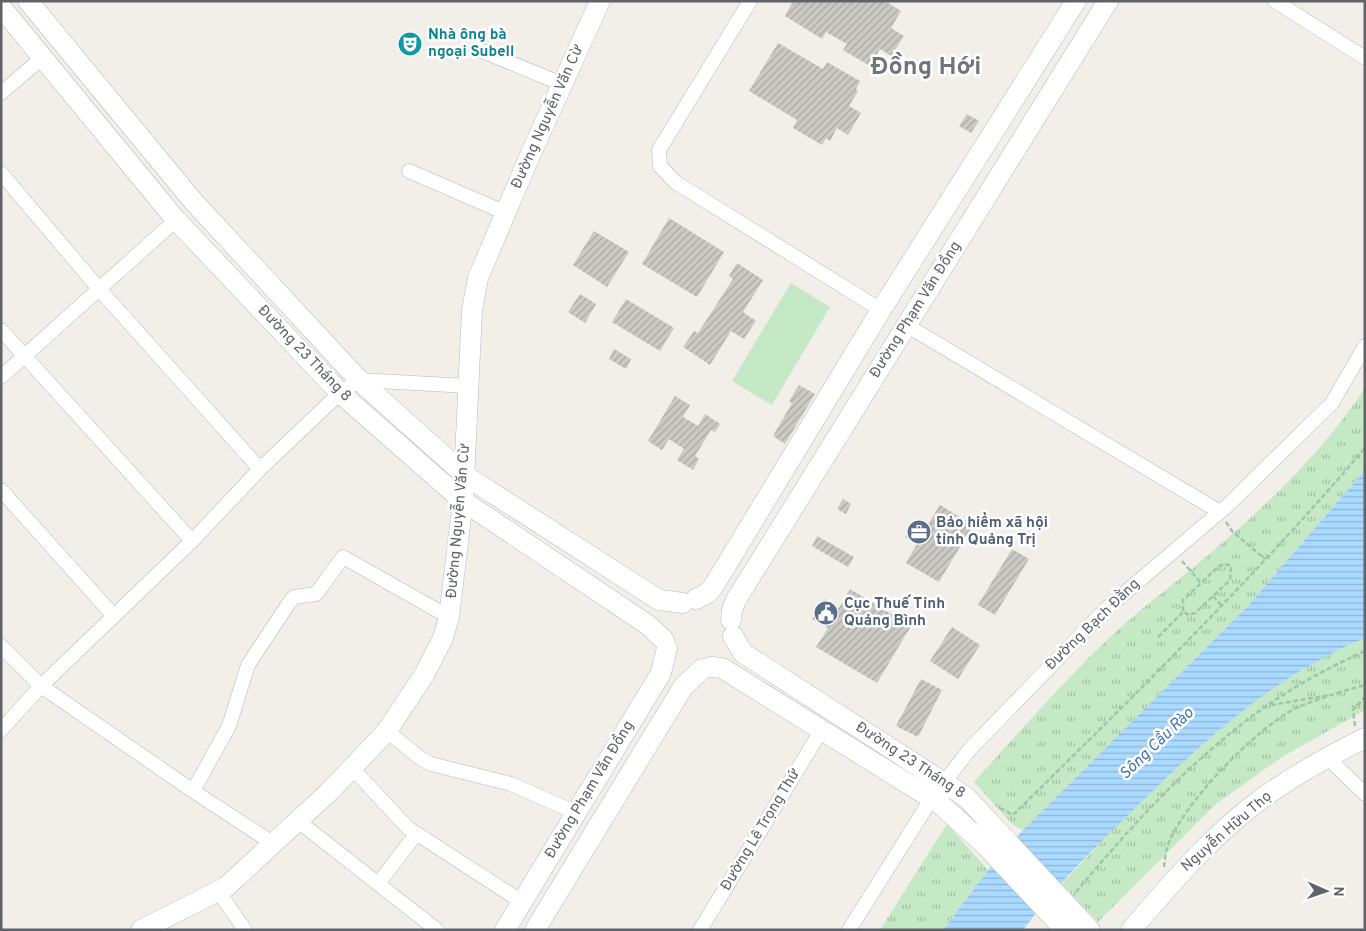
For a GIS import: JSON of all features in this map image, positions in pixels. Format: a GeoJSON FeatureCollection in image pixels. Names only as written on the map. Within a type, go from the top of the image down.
{"type":"FeatureCollection","features":[{"type":"Feature","properties":{"kind":"street","name":"Đường 23 Tháng 8"},"geometry":{"type":"LineString","coordinates":[[28,1],[193,201],[359,380],[466,476],[659,600],[689,601]]}},
{"type":"Feature","properties":{"kind":"street","name":"Đường Nguyễn Văn Cừ"},"geometry":{"type":"LineString","coordinates":[[142,930],[154,922],[218,891],[250,867],[298,821],[352,768],[387,730],[424,675],[443,638],[449,617],[464,501],[472,310],[478,278],[600,1]]}},
{"type":"Feature","properties":{"kind":"street"},"geometry":{"type":"LineString","coordinates":[[750,1],[658,150],[660,166],[675,182],[881,310],[1220,512]]}},
{"type":"Feature","properties":{"kind":"street","name":"Đường Phạm Văn Đồng"},"geometry":{"type":"LineString","coordinates":[[689,601],[708,593],[713,587],[881,310],[1076,1]]}},
{"type":"Feature","properties":{"kind":"street","name":"Đường Phạm Văn Đồng"},"geometry":{"type":"LineString","coordinates":[[732,628],[732,610],[736,600],[1108,1]]}},
{"type":"Feature","properties":{"kind":"street"},"geometry":{"type":"LineString","coordinates":[[1275,1],[1365,58]]}},
{"type":"Feature","properties":{"kind":"street","name":"Đường 23 Tháng 8"},"geometry":{"type":"LineString","coordinates":[[1,7],[176,220],[340,393],[464,501],[648,625],[665,644]]}},
{"type":"Feature","properties":{"kind":"street"},"geometry":{"type":"LineString","coordinates":[[482,51],[562,84]]}},
{"type":"Feature","properties":{"kind":"street"},"geometry":{"type":"LineString","coordinates":[[1,93],[42,58]]}},
{"type":"Feature","properties":{"kind":"street"},"geometry":{"type":"LineString","coordinates":[[409,171],[506,212]]}},
{"type":"Feature","properties":{"kind":"street"},"geometry":{"type":"LineString","coordinates":[[1,173],[100,290],[260,469]]}},
{"type":"Feature","properties":{"kind":"street"},"geometry":{"type":"LineString","coordinates":[[1,377],[27,356],[176,220]]}},
{"type":"Feature","properties":{"kind":"street"},"geometry":{"type":"LineString","coordinates":[[1,330],[27,356],[192,541]]}},
{"type":"Feature","properties":{"kind":"street","name":"Đường Bạch Đằng"},"geometry":{"type":"LineString","coordinates":[[848,930],[932,798],[970,749],[1107,608],[1220,512],[1332,403],[1365,346]]}},
{"type":"Feature","properties":{"kind":"street"},"geometry":{"type":"LineString","coordinates":[[1,730],[41,686],[113,614],[192,541],[260,469],[340,393],[359,380],[468,386]]}},
{"type":"Feature","properties":{"kind":"street"},"geometry":{"type":"LineString","coordinates":[[1,490],[113,614]]}},
{"type":"Feature","properties":{"kind":"street"},"geometry":{"type":"LineString","coordinates":[[193,791],[229,726],[248,666],[289,602],[294,597],[316,594],[343,557],[449,617]]}},
{"type":"Feature","properties":{"kind":"street"},"geometry":{"type":"LineString","coordinates":[[708,600],[717,604],[732,628],[728,654],[706,668],[686,668],[676,662],[665,644],[665,622],[671,612],[689,601],[708,600]]}},
{"type":"Feature","properties":{"kind":"street","name":"Đường 23 Tháng 8"},"geometry":{"type":"LineString","coordinates":[[732,628],[743,653],[966,797],[998,829],[1068,914]]}},
{"type":"Feature","properties":{"kind":"street","name":"Đường Phạm Văn Đồng"},"geometry":{"type":"LineString","coordinates":[[504,930],[661,673],[665,644]]}},
{"type":"Feature","properties":{"kind":"street"},"geometry":{"type":"LineString","coordinates":[[1,646],[41,686],[193,791],[274,844]]}},
{"type":"Feature","properties":{"kind":"street","name":"Đường 23 Tháng 8"},"geometry":{"type":"LineString","coordinates":[[706,668],[722,668],[932,798],[959,818],[983,843],[1068,914]]}},
{"type":"Feature","properties":{"kind":"street","name":"Đường Phạm Văn Đồng"},"geometry":{"type":"LineString","coordinates":[[534,930],[683,687],[706,668]]}},
{"type":"Feature","properties":{"kind":"street"},"geometry":{"type":"LineString","coordinates":[[387,730],[420,758],[431,764],[511,784],[577,813]]}},
{"type":"Feature","properties":{"kind":"street","name":"Đường Lê Trọng Thứ"},"geometry":{"type":"LineString","coordinates":[[700,930],[822,731]]}},
{"type":"Feature","properties":{"kind":"street","name":"Nguyễn Hữu Thọ"},"geometry":{"type":"LineString","coordinates":[[1131,930],[1189,863],[1259,800],[1361,740]]}},
{"type":"Feature","properties":{"kind":"street"},"geometry":{"type":"LineString","coordinates":[[1328,758],[1365,794]]}},
{"type":"Feature","properties":{"kind":"street"},"geometry":{"type":"LineString","coordinates":[[352,768],[408,828],[522,902]]}},
{"type":"Feature","properties":{"kind":"street"},"geometry":{"type":"LineString","coordinates":[[298,821],[437,930]]}},
{"type":"Feature","properties":{"kind":"street"},"geometry":{"type":"LineString","coordinates":[[378,884],[416,834]]}},
{"type":"Feature","properties":{"kind":"street"},"geometry":{"type":"LineString","coordinates":[[218,891],[245,930]]}},
{"type":"Feature","properties":{"kind":"street"},"geometry":{"type":"LineString","coordinates":[[1068,914],[1090,930]]}},
{"type":"Feature","properties":{"kind":"path"},"geometry":{"type":"LineString","coordinates":[[997,806],[1014,815],[1158,673],[1266,560],[1365,448]]}},
{"type":"Feature","properties":{"kind":"path"},"geometry":{"type":"LineString","coordinates":[[1220,512],[1232,531],[1266,560]]}},
{"type":"Feature","properties":{"kind":"path"},"geometry":{"type":"LineString","coordinates":[[1174,552],[1201,583]]}},
{"type":"Feature","properties":{"kind":"path"},"geometry":{"type":"LineString","coordinates":[[1158,637],[1183,612],[1182,600],[1219,566],[1225,564],[1231,566],[1230,580],[1195,613],[1183,612]]}},
{"type":"Feature","properties":{"kind":"path"},"geometry":{"type":"LineString","coordinates":[[1213,596],[1222,606]]}},
{"type":"Feature","properties":{"kind":"path"},"geometry":{"type":"LineString","coordinates":[[1068,914],[1076,892],[1109,853],[1194,766],[1267,706],[1333,666],[1365,651]]}},
{"type":"Feature","properties":{"kind":"path"},"geometry":{"type":"LineString","coordinates":[[1165,891],[1164,868],[1167,847],[1181,822],[1204,790],[1239,751],[1266,728],[1297,708],[1365,685]]}},
{"type":"Feature","properties":{"kind":"path"},"geometry":{"type":"LineString","coordinates":[[1267,706],[1337,693]]}},
{"type":"Feature","properties":{"kind":"path"},"geometry":{"type":"LineString","coordinates":[[1361,740],[1353,710],[1365,697]]}},
{"type":"Feature","properties":{"kind":"green space"},"geometry":{"type":"Polygon","coordinates":[[[791,283],[830,307],[772,405],[732,381],[791,283]]]}},
{"type":"Feature","properties":{"kind":"green space"},"geometry":{"type":"Polygon","coordinates":[[[1365,388],[1365,470],[1246,608],[1023,830],[1012,824],[974,782],[1101,646],[1229,537],[1292,478],[1330,435],[1365,388]]]}},
{"type":"Feature","properties":{"kind":"green space"},"geometry":{"type":"Polygon","coordinates":[[[1365,638],[1365,710],[1282,757],[1216,804],[1098,922],[1062,884],[1164,778],[1239,713],[1279,684],[1321,659],[1365,638]]]}},
{"type":"Feature","properties":{"kind":"green space"},"geometry":{"type":"Polygon","coordinates":[[[947,824],[988,870],[943,930],[880,930],[947,824]]]}},
{"type":"Feature","properties":{"kind":"water","name":"Sông Cầu Rào"},"geometry":{"type":"Polygon","coordinates":[[[1365,470],[1365,638],[1330,654],[1298,672],[1267,693],[1208,739],[1086,857],[1059,885],[1023,930],[943,930],[988,870],[1023,830],[1246,608],[1365,470]]]}},
{"type":"Feature","properties":{"kind":"building"},"geometry":{"type":"Polygon","coordinates":[[[793,1],[885,1],[901,11],[891,28],[904,36],[891,56],[880,49],[870,66],[843,50],[847,44],[826,32],[822,39],[785,16],[793,1]]]}},
{"type":"Feature","properties":{"kind":"building"},"geometry":{"type":"Polygon","coordinates":[[[778,43],[823,69],[827,62],[860,81],[856,89],[858,91],[849,106],[861,113],[848,135],[837,128],[830,141],[826,138],[822,145],[793,128],[797,120],[749,91],[778,43]]]}},
{"type":"Feature","properties":{"kind":"building"},"geometry":{"type":"Polygon","coordinates":[[[967,114],[979,121],[971,133],[959,126],[967,114]]]}},
{"type":"Feature","properties":{"kind":"building"},"geometry":{"type":"Polygon","coordinates":[[[669,218],[724,252],[697,297],[642,264],[669,218]]]}},
{"type":"Feature","properties":{"kind":"building"},"geometry":{"type":"Polygon","coordinates":[[[594,231],[629,252],[607,287],[573,265],[594,231]]]}},
{"type":"Feature","properties":{"kind":"building"},"geometry":{"type":"Polygon","coordinates":[[[737,263],[763,280],[743,312],[756,321],[744,339],[731,331],[710,365],[683,347],[694,331],[698,333],[733,279],[729,276],[737,263]]]}},
{"type":"Feature","properties":{"kind":"building"},"geometry":{"type":"Polygon","coordinates":[[[580,294],[596,304],[585,323],[568,312],[580,294]]]}},
{"type":"Feature","properties":{"kind":"building"},"geometry":{"type":"Polygon","coordinates":[[[626,299],[674,328],[660,351],[612,322],[626,299]]]}},
{"type":"Feature","properties":{"kind":"building"},"geometry":{"type":"Polygon","coordinates":[[[614,349],[631,359],[626,369],[609,359],[614,349]]]}},
{"type":"Feature","properties":{"kind":"building"},"geometry":{"type":"Polygon","coordinates":[[[799,385],[815,394],[785,444],[773,436],[792,403],[789,401],[799,385]]]}},
{"type":"Feature","properties":{"kind":"building"},"geometry":{"type":"Polygon","coordinates":[[[675,396],[690,405],[683,417],[698,426],[705,414],[720,424],[715,432],[711,430],[695,456],[699,459],[693,470],[677,460],[684,449],[669,439],[662,450],[648,441],[675,396]]]}},
{"type":"Feature","properties":{"kind":"building"},"geometry":{"type":"Polygon","coordinates":[[[843,499],[851,504],[846,514],[837,509],[843,499]]]}},
{"type":"Feature","properties":{"kind":"building"},"geometry":{"type":"Polygon","coordinates":[[[940,505],[973,525],[939,582],[906,563],[917,544],[905,537],[916,519],[927,526],[940,505]]]}},
{"type":"Feature","properties":{"kind":"building"},"geometry":{"type":"Polygon","coordinates":[[[817,536],[854,557],[848,567],[812,546],[817,536]]]}},
{"type":"Feature","properties":{"kind":"building"},"geometry":{"type":"Polygon","coordinates":[[[1012,549],[1029,559],[995,615],[978,605],[1012,549]]]}},
{"type":"Feature","properties":{"kind":"building"},"geometry":{"type":"Polygon","coordinates":[[[850,589],[911,626],[877,683],[816,647],[828,628],[812,619],[824,599],[839,608],[850,589]]]}},
{"type":"Feature","properties":{"kind":"building"},"geometry":{"type":"Polygon","coordinates":[[[952,627],[980,645],[958,679],[930,661],[952,627]]]}},
{"type":"Feature","properties":{"kind":"building"},"geometry":{"type":"Polygon","coordinates":[[[921,679],[942,690],[918,737],[896,726],[921,679]]]}},
{"type":"Feature","properties":{"kind":"place","name":"Nhà ông bà ngoại Subell"},"geometry":{"type":"Point","coordinates":[410,44]}},
{"type":"Feature","properties":{"kind":"place","name":"Bảo hiểm xã hội tỉnh Quảng Trị"},"geometry":{"type":"Point","coordinates":[919,532]}},
{"type":"Feature","properties":{"kind":"place","name":"Cục Thuế Tỉnh Quảng Bình"},"geometry":{"type":"Point","coordinates":[826,613]}},
{"type":"Feature","properties":{"kind":"district","name":"Đồng Hới"},"geometry":{"type":"Point","coordinates":[926,68]}}]}
